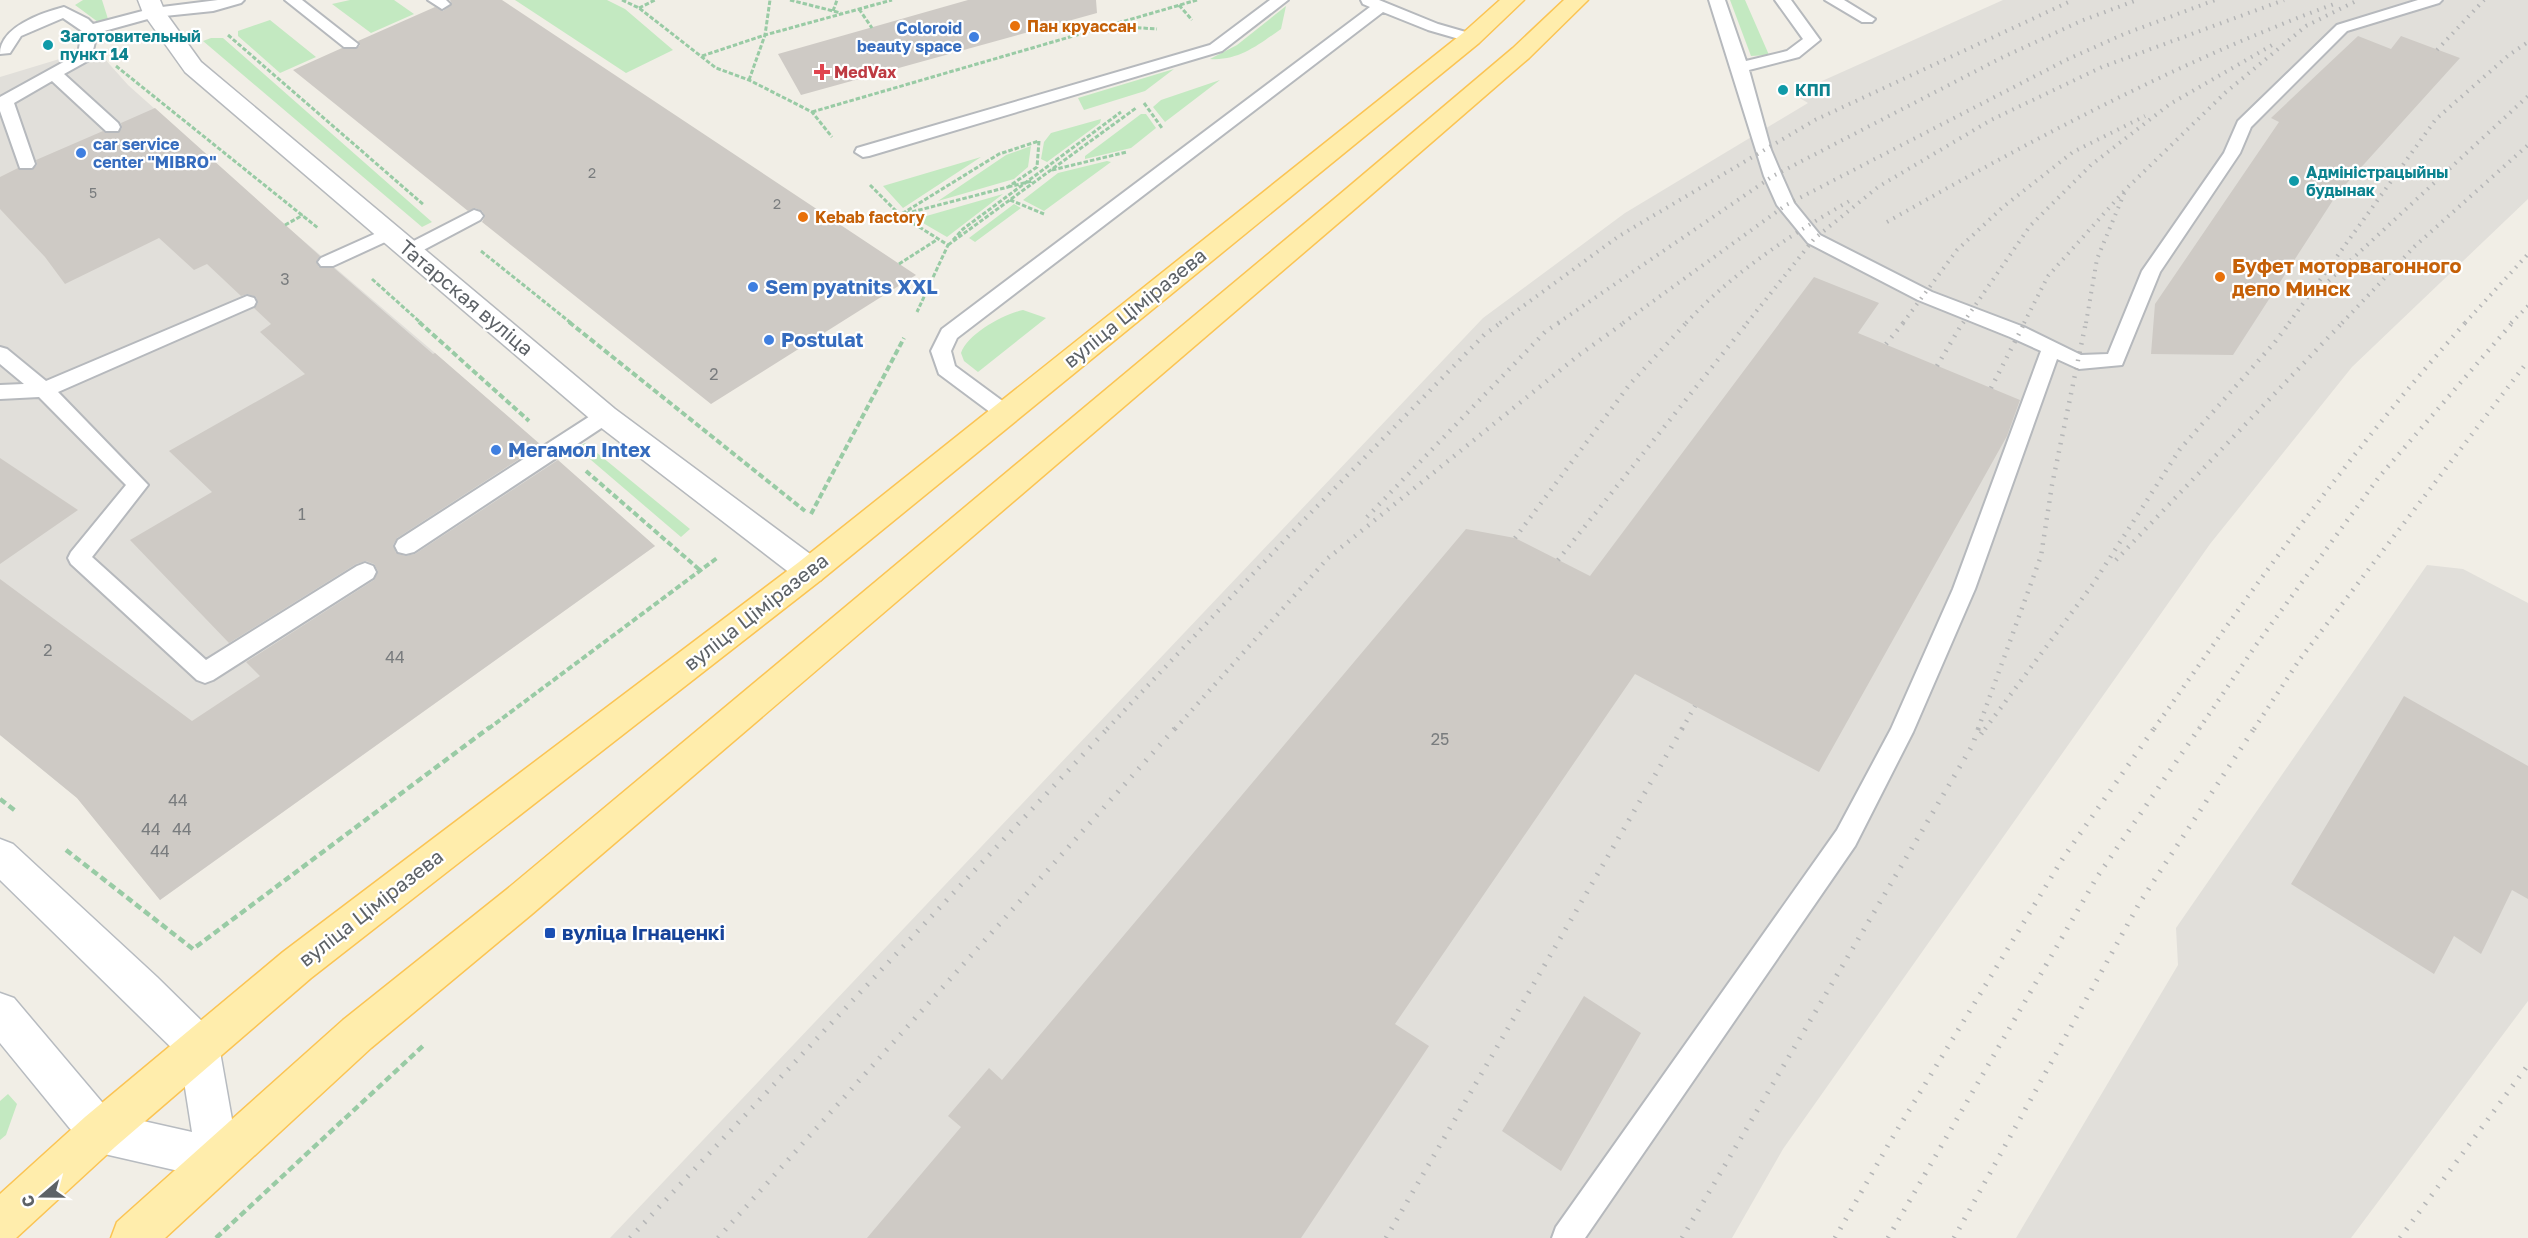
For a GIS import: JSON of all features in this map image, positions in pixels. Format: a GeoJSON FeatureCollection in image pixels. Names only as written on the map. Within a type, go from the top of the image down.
{"type":"FeatureCollection","features":[{"type":"Feature","properties":{"kind":"main road","name":"вуліца Ціміразева"},"geometry":{"type":"LineString","coordinates":[[0,1223],[100,1132],[297,964],[810,571],[1471,38],[1513,0]]}},
{"type":"Feature","properties":{"kind":"main road"},"geometry":{"type":"LineString","coordinates":[[133,1238],[357,1034],[519,902],[1445,119],[1577,0]]}},
{"type":"Feature","properties":{"kind":"street","name":"Татарская вуліца"},"geometry":{"type":"LineString","coordinates":[[151,6],[193,67],[605,416],[810,571]]}},
{"type":"Feature","properties":{"kind":"street"},"geometry":{"type":"LineString","coordinates":[[0,856],[143,990],[199,1046],[218,1159],[100,1132],[0,1012]]}},
{"type":"Feature","properties":{"kind":"lane"},"geometry":{"type":"LineString","coordinates":[[90,30],[151,6],[213,6],[236,0]]}},
{"type":"Feature","properties":{"kind":"lane"},"geometry":{"type":"LineString","coordinates":[[293,0],[350,44]]}},
{"type":"Feature","properties":{"kind":"lane"},"geometry":{"type":"LineString","coordinates":[[863,152],[1216,48],[1280,0]]}},
{"type":"Feature","properties":{"kind":"lane"},"geometry":{"type":"LineString","coordinates":[[1717,0],[1773,176],[1786,205],[1814,239],[1925,296],[2018,332],[2079,362],[2115,360],[2151,271],[2232,153],[2244,125],[2342,28],[2434,0]]}},
{"type":"Feature","properties":{"kind":"lane"},"geometry":{"type":"LineString","coordinates":[[1740,67],[1793,54],[1812,40],[1783,0]]}},
{"type":"Feature","properties":{"kind":"lane"},"geometry":{"type":"LineString","coordinates":[[1833,0],[1867,19]]}},
{"type":"Feature","properties":{"kind":"lane"},"geometry":{"type":"LineString","coordinates":[[1005,413],[946,369],[940,351],[949,334],[1373,3],[1433,27],[1471,38]]}},
{"type":"Feature","properties":{"kind":"lane"},"geometry":{"type":"LineString","coordinates":[[4,50],[15,33],[64,12],[83,22],[90,30]]}},
{"type":"Feature","properties":{"kind":"lane"},"geometry":{"type":"LineString","coordinates":[[26,164],[5,101],[85,56],[90,30]]}},
{"type":"Feature","properties":{"kind":"lane"},"geometry":{"type":"LineString","coordinates":[[53,73],[112,127]]}},
{"type":"Feature","properties":{"kind":"lane"},"geometry":{"type":"LineString","coordinates":[[327,262],[346,253],[451,228],[474,216]]}},
{"type":"Feature","properties":{"kind":"lane"},"geometry":{"type":"LineString","coordinates":[[0,392],[44,390],[247,302]]}},
{"type":"Feature","properties":{"kind":"lane"},"geometry":{"type":"LineString","coordinates":[[1567,1238],[1846,838],[1901,732],[1964,590],[2051,349]]}},
{"type":"Feature","properties":{"kind":"lane"},"geometry":{"type":"LineString","coordinates":[[0,354],[44,390],[138,485],[79,558],[205,674],[365,572]]}},
{"type":"Feature","properties":{"kind":"lane"},"geometry":{"type":"LineString","coordinates":[[406,546],[605,416]]}},
{"type":"Feature","properties":{"kind":"path"},"geometry":{"type":"LineString","coordinates":[[622,0],[639,8],[716,68],[749,80],[812,112],[834,140]]}},
{"type":"Feature","properties":{"kind":"path"},"geometry":{"type":"LineString","coordinates":[[639,8],[654,0]]}},
{"type":"Feature","properties":{"kind":"path"},"geometry":{"type":"LineString","coordinates":[[749,80],[765,36],[770,0]]}},
{"type":"Feature","properties":{"kind":"path"},"geometry":{"type":"LineString","coordinates":[[790,0],[844,13]]}},
{"type":"Feature","properties":{"kind":"path"},"geometry":{"type":"LineString","coordinates":[[833,11],[837,0]]}},
{"type":"Feature","properties":{"kind":"path"},"geometry":{"type":"LineString","coordinates":[[702,57],[765,36],[892,0]]}},
{"type":"Feature","properties":{"kind":"path"},"geometry":{"type":"LineString","coordinates":[[812,112],[1197,0]]}},
{"type":"Feature","properties":{"kind":"path"},"geometry":{"type":"LineString","coordinates":[[859,9],[872,28]]}},
{"type":"Feature","properties":{"kind":"path"},"geometry":{"type":"LineString","coordinates":[[113,22],[119,57],[111,62],[303,215],[558,447],[701,571]]}},
{"type":"Feature","properties":{"kind":"path"},"geometry":{"type":"LineString","coordinates":[[1107,26],[1164,29]]}},
{"type":"Feature","properties":{"kind":"path"},"geometry":{"type":"LineString","coordinates":[[222,30],[451,228],[810,515],[906,333]]}},
{"type":"Feature","properties":{"kind":"path"},"geometry":{"type":"LineString","coordinates":[[948,245],[1143,102],[1163,127],[1155,133]]}},
{"type":"Feature","properties":{"kind":"path"},"geometry":{"type":"LineString","coordinates":[[916,314],[948,245],[963,229],[1128,107]]}},
{"type":"Feature","properties":{"kind":"path"},"geometry":{"type":"LineString","coordinates":[[900,215],[999,154],[1039,141],[1036,167],[1007,188]]}},
{"type":"Feature","properties":{"kind":"path"},"geometry":{"type":"LineString","coordinates":[[1052,170],[1131,151],[1123,157]]}},
{"type":"Feature","properties":{"kind":"path"},"geometry":{"type":"LineString","coordinates":[[864,177],[900,215],[948,245]]}},
{"type":"Feature","properties":{"kind":"path"},"geometry":{"type":"LineString","coordinates":[[900,215],[1035,181]]}},
{"type":"Feature","properties":{"kind":"path"},"geometry":{"type":"LineString","coordinates":[[1010,200],[1042,215],[1051,209]]}},
{"type":"Feature","properties":{"kind":"path"},"geometry":{"type":"LineString","coordinates":[[285,225],[303,215]]}},
{"type":"Feature","properties":{"kind":"path"},"geometry":{"type":"LineString","coordinates":[[899,264],[938,239]]}},
{"type":"Feature","properties":{"kind":"path"},"geometry":{"type":"LineString","coordinates":[[64,849],[193,949],[717,558]]}},
{"type":"Feature","properties":{"kind":"path"},"geometry":{"type":"LineString","coordinates":[[0,799],[18,813]]}},
{"type":"Feature","properties":{"kind":"shaded area"},"geometry":{"type":"Polygon","coordinates":[[[2003,0],[2528,0],[2528,199],[2352,367],[2210,544],[1783,1149],[1732,1238],[610,1238],[1483,318],[1625,213],[1808,103],[1793,94],[2003,0]]]}},
{"type":"Feature","properties":{"kind":"shaded area"},"geometry":{"type":"Polygon","coordinates":[[[76,54],[103,57],[128,85],[285,225],[655,546],[160,900],[77,798],[0,735],[0,77],[76,54]]]}},
{"type":"Feature","properties":{"kind":"shaded area"},"geometry":{"type":"Polygon","coordinates":[[[2427,565],[2463,569],[2528,603],[2528,1001],[2351,1238],[2016,1238],[2178,965],[2176,928],[2427,565]]]}},
{"type":"Feature","properties":{"kind":"green space"},"geometry":{"type":"Polygon","coordinates":[[[83,0],[102,0],[108,19],[98,22],[75,5],[83,0]]]}},
{"type":"Feature","properties":{"kind":"green space"},"geometry":{"type":"Polygon","coordinates":[[[350,0],[394,0],[414,14],[371,33],[332,4],[350,0]]]}},
{"type":"Feature","properties":{"kind":"green space"},"geometry":{"type":"Polygon","coordinates":[[[515,0],[607,0],[625,9],[673,50],[626,73],[515,0]]]}},
{"type":"Feature","properties":{"kind":"green space"},"geometry":{"type":"Polygon","coordinates":[[[1730,0],[1745,0],[1769,55],[1751,56],[1730,0]]]}},
{"type":"Feature","properties":{"kind":"green space"},"geometry":{"type":"Polygon","coordinates":[[[1286,6],[1281,29],[1273,35],[1239,55],[1210,59],[1237,45],[1286,6]]]}},
{"type":"Feature","properties":{"kind":"green space"},"geometry":{"type":"Polygon","coordinates":[[[270,20],[316,57],[280,73],[238,36],[238,31],[270,20]]]}},
{"type":"Feature","properties":{"kind":"green space"},"geometry":{"type":"Polygon","coordinates":[[[223,38],[432,222],[422,227],[203,41],[223,38]]]}},
{"type":"Feature","properties":{"kind":"green space"},"geometry":{"type":"Polygon","coordinates":[[[1174,69],[1145,91],[1084,110],[1078,98],[1174,69]]]}},
{"type":"Feature","properties":{"kind":"green space"},"geometry":{"type":"Polygon","coordinates":[[[1220,80],[1165,122],[1153,107],[1161,100],[1220,80]]]}},
{"type":"Feature","properties":{"kind":"green space"},"geometry":{"type":"Polygon","coordinates":[[[1141,114],[1146,114],[1156,128],[1131,148],[1085,159],[1085,156],[1141,114]]]}},
{"type":"Feature","properties":{"kind":"green space"},"geometry":{"type":"Polygon","coordinates":[[[1101,119],[1100,123],[1047,162],[1041,159],[1044,142],[1051,133],[1101,119]]]}},
{"type":"Feature","properties":{"kind":"green space"},"geometry":{"type":"Polygon","coordinates":[[[1031,146],[1028,167],[1014,179],[938,201],[1006,155],[1031,146]]]}},
{"type":"Feature","properties":{"kind":"green space"},"geometry":{"type":"Polygon","coordinates":[[[981,157],[903,208],[883,186],[981,157]]]}},
{"type":"Feature","properties":{"kind":"green space"},"geometry":{"type":"Polygon","coordinates":[[[1111,162],[1044,211],[1023,200],[1058,173],[1111,162]]]}},
{"type":"Feature","properties":{"kind":"green space"},"geometry":{"type":"Polygon","coordinates":[[[1003,194],[947,237],[916,219],[1003,194]]]}},
{"type":"Feature","properties":{"kind":"green space"},"geometry":{"type":"Polygon","coordinates":[[[1014,204],[1021,208],[975,242],[969,238],[1014,204]]]}},
{"type":"Feature","properties":{"kind":"green space"},"geometry":{"type":"Polygon","coordinates":[[[1023,310],[1046,318],[978,372],[964,361],[961,353],[978,332],[997,320],[1023,310]]]}},
{"type":"Feature","properties":{"kind":"green space"},"geometry":{"type":"Polygon","coordinates":[[[585,443],[690,529],[681,537],[577,448],[585,443]]]}},
{"type":"Feature","properties":{"kind":"green space"},"geometry":{"type":"Polygon","coordinates":[[[8,1094],[17,1104],[6,1135],[0,1140],[0,1101],[8,1094]]]}},
{"type":"Feature","properties":{"kind":"building"},"geometry":{"type":"Polygon","coordinates":[[[450,0],[502,0],[916,275],[711,404],[482,222],[485,216],[482,211],[475,208],[468,211],[293,70],[342,48],[356,49],[360,45],[358,41],[435,7],[443,11],[452,4],[450,0]]]}},
{"type":"Feature","properties":{"kind":"building"},"geometry":{"type":"Polygon","coordinates":[[[968,0],[1096,0],[1097,13],[801,95],[778,54],[968,0]]]}},
{"type":"Feature","properties":{"kind":"building","name":"Адміністрацыйны будынак"},"geometry":{"type":"Polygon","coordinates":[[[2358,36],[2391,49],[2401,36],[2460,58],[2337,194],[2233,355],[2151,354],[2155,304],[2279,122],[2271,118],[2358,36]]]}},
{"type":"Feature","properties":{"kind":"building"},"geometry":{"type":"Polygon","coordinates":[[[155,108],[320,256],[316,262],[319,267],[334,268],[541,445],[397,538],[393,545],[396,553],[405,556],[415,554],[558,460],[655,546],[160,900],[77,798],[0,735],[0,579],[192,721],[260,676],[246,662],[374,580],[378,571],[374,564],[366,561],[356,564],[229,643],[130,540],[212,492],[169,451],[305,374],[260,332],[271,324],[254,308],[258,303],[256,297],[248,294],[241,296],[207,264],[194,270],[159,238],[65,284],[45,257],[0,209],[0,177],[18,168],[32,170],[37,165],[36,160],[103,131],[118,133],[122,128],[121,123],[155,108]]]}},
{"type":"Feature","properties":{"kind":"building"},"geometry":{"type":"Polygon","coordinates":[[[1814,277],[1879,303],[1858,333],[2020,400],[2007,436],[1819,772],[1635,674],[1395,1024],[1429,1046],[1301,1238],[867,1238],[961,1127],[948,1116],[989,1068],[1002,1080],[1466,529],[1515,538],[1590,576],[1814,277]]]}},
{"type":"Feature","properties":{"kind":"building"},"geometry":{"type":"Polygon","coordinates":[[[0,458],[78,510],[0,564],[0,458]]]}},
{"type":"Feature","properties":{"kind":"building"},"geometry":{"type":"Polygon","coordinates":[[[2404,696],[2528,766],[2528,899],[2512,890],[2481,954],[2454,936],[2434,974],[2291,884],[2404,696]]]}},
{"type":"Feature","properties":{"kind":"building"},"geometry":{"type":"Polygon","coordinates":[[[1584,996],[1641,1033],[1561,1171],[1502,1131],[1584,996]]]}},
{"type":"Feature","properties":{"kind":"railway"},"geometry":{"type":"LineString","coordinates":[[1500,323],[1619,236],[1815,120],[2073,0]]}},
{"type":"Feature","properties":{"kind":"railway"},"geometry":{"type":"LineString","coordinates":[[1558,323],[1773,176],[2001,58],[2081,21],[2137,0]]}},
{"type":"Feature","properties":{"kind":"railway"},"geometry":{"type":"LineString","coordinates":[[1623,323],[1786,205],[2066,60],[2124,34],[2215,0]]}},
{"type":"Feature","properties":{"kind":"railway"},"geometry":{"type":"LineString","coordinates":[[1747,323],[1814,239],[1878,187],[1991,120],[2102,67],[2284,0]]}},
{"type":"Feature","properties":{"kind":"railway"},"geometry":{"type":"LineString","coordinates":[[2126,189],[2226,92],[2306,26],[2358,0]]}},
{"type":"Feature","properties":{"kind":"railway"},"geometry":{"type":"LineString","coordinates":[[2437,50],[2484,0]]}},
{"type":"Feature","properties":{"kind":"railway"},"geometry":{"type":"LineString","coordinates":[[1887,222],[2108,103],[2221,50],[2337,3]]}},
{"type":"Feature","properties":{"kind":"railway"},"geometry":{"type":"LineString","coordinates":[[2289,323],[2436,119],[2509,55],[2528,42]]}},
{"type":"Feature","properties":{"kind":"railway"},"geometry":{"type":"LineString","coordinates":[[1963,323],[2030,226],[2091,165],[2170,104],[2274,44]]}},
{"type":"Feature","properties":{"kind":"railway"},"geometry":{"type":"LineString","coordinates":[[2323,286],[2528,96]]}},
{"type":"Feature","properties":{"kind":"railway"},"geometry":{"type":"LineString","coordinates":[[1903,323],[1957,250],[2003,207],[2073,152],[2145,116]]}},
{"type":"Feature","properties":{"kind":"railway"},"geometry":{"type":"LineString","coordinates":[[2342,323],[2415,246],[2528,145]]}},
{"type":"Feature","properties":{"kind":"railway"},"geometry":{"type":"LineString","coordinates":[[2024,323],[2048,276],[2126,189]]}},
{"type":"Feature","properties":{"kind":"railway"},"geometry":{"type":"LineString","coordinates":[[2086,323],[2097,259],[2126,189]]}},
{"type":"Feature","properties":{"kind":"railway"},"geometry":{"type":"LineString","coordinates":[[1686,323],[1704,304],[1744,270],[1808,226],[1853,199]]}},
{"type":"Feature","properties":{"kind":"railway"},"geometry":{"type":"LineString","coordinates":[[2465,323],[2528,254]]}},
{"type":"Feature","properties":{"kind":"railway"},"geometry":{"type":"LineString","coordinates":[[2511,323],[2528,306]]}},
{"type":"Feature","properties":{"kind":"railway"},"geometry":{"type":"LineString","coordinates":[[1107,729],[1298,526],[1485,334],[1502,322]]}},
{"type":"Feature","properties":{"kind":"railway"},"geometry":{"type":"LineString","coordinates":[[1367,517],[1546,331],[1560,322]]}},
{"type":"Feature","properties":{"kind":"railway"},"geometry":{"type":"LineString","coordinates":[[1175,729],[1328,558],[1579,355],[1625,322]]}},
{"type":"Feature","properties":{"kind":"railway"},"geometry":{"type":"LineString","coordinates":[[1515,538],[1630,384],[1687,322]]}},
{"type":"Feature","properties":{"kind":"railway"},"geometry":{"type":"LineString","coordinates":[[1558,560],[1748,322]]}},
{"type":"Feature","properties":{"kind":"railway"},"geometry":{"type":"LineString","coordinates":[[1886,344],[1904,322]]}},
{"type":"Feature","properties":{"kind":"railway"},"geometry":{"type":"LineString","coordinates":[[1937,366],[1963,322]]}},
{"type":"Feature","properties":{"kind":"railway"},"geometry":{"type":"LineString","coordinates":[[1991,388],[2025,322]]}},
{"type":"Feature","properties":{"kind":"railway"},"geometry":{"type":"LineString","coordinates":[[1978,729],[2041,556],[2052,485],[2086,322]]}},
{"type":"Feature","properties":{"kind":"railway"},"geometry":{"type":"LineString","coordinates":[[1985,729],[2093,584],[2180,449],[2290,322]]}},
{"type":"Feature","properties":{"kind":"railway"},"geometry":{"type":"LineString","coordinates":[[2116,560],[2343,322]]}},
{"type":"Feature","properties":{"kind":"railway"},"geometry":{"type":"LineString","coordinates":[[2154,729],[2228,624],[2343,470],[2383,419],[2466,322]]}},
{"type":"Feature","properties":{"kind":"railway"},"geometry":{"type":"LineString","coordinates":[[2199,729],[2256,645],[2379,477],[2513,322]]}},
{"type":"Feature","properties":{"kind":"railway"},"geometry":{"type":"LineString","coordinates":[[2254,729],[2300,659],[2528,361]]}},
{"type":"Feature","properties":{"kind":"railway"},"geometry":{"type":"LineString","coordinates":[[1682,729],[1695,706]]}},
{"type":"Feature","properties":{"kind":"railway"},"geometry":{"type":"LineString","coordinates":[[630,1238],[1109,727]]}},
{"type":"Feature","properties":{"kind":"railway"},"geometry":{"type":"LineString","coordinates":[[718,1238],[1176,727]]}},
{"type":"Feature","properties":{"kind":"railway"},"geometry":{"type":"LineString","coordinates":[[1386,1238],[1683,727]]}},
{"type":"Feature","properties":{"kind":"railway"},"geometry":{"type":"LineString","coordinates":[[1682,1238],[1972,746],[1979,727]]}},
{"type":"Feature","properties":{"kind":"railway"},"geometry":{"type":"LineString","coordinates":[[1981,734],[1986,727]]}},
{"type":"Feature","properties":{"kind":"railway"},"geometry":{"type":"LineString","coordinates":[[1835,1238],[1891,1140],[2063,858],[2155,727]]}},
{"type":"Feature","properties":{"kind":"railway"},"geometry":{"type":"LineString","coordinates":[[1888,1238],[2097,877],[2200,727]]}},
{"type":"Feature","properties":{"kind":"railway"},"geometry":{"type":"LineString","coordinates":[[1954,1238],[2140,902],[2255,727]]}},
{"type":"Feature","properties":{"kind":"railway"},"geometry":{"type":"LineString","coordinates":[[2400,1238],[2528,1065]]}},
{"type":"Feature","properties":{"kind":"place","name":"Пан круассан"},"geometry":{"type":"Point","coordinates":[1015,26]}},
{"type":"Feature","properties":{"kind":"place","name":"Coloroid beauty space"},"geometry":{"type":"Point","coordinates":[974,37]}},
{"type":"Feature","properties":{"kind":"place","name":"Заготовительный пункт 14"},"geometry":{"type":"Point","coordinates":[48,45]}},
{"type":"Feature","properties":{"kind":"place","name":"MedVax"},"geometry":{"type":"Point","coordinates":[822,72]}},
{"type":"Feature","properties":{"kind":"place","name":"КПП"},"geometry":{"type":"Point","coordinates":[1783,90]}},
{"type":"Feature","properties":{"kind":"place","name":"car service center \"MIBRO\""},"geometry":{"type":"Point","coordinates":[81,153]}},
{"type":"Feature","properties":{"kind":"place","name":"Адміністрацыйны будынак"},"geometry":{"type":"Point","coordinates":[2294,181]}},
{"type":"Feature","properties":{"kind":"place","name":"Kebab factory"},"geometry":{"type":"Point","coordinates":[803,217]}},
{"type":"Feature","properties":{"kind":"place","name":"Буфет моторвагонного депо Минск"},"geometry":{"type":"Point","coordinates":[2220,277]}},
{"type":"Feature","properties":{"kind":"place","name":"Sem pyatnits XXL"},"geometry":{"type":"Point","coordinates":[753,287]}},
{"type":"Feature","properties":{"kind":"place","name":"Postulat"},"geometry":{"type":"Point","coordinates":[769,340]}},
{"type":"Feature","properties":{"kind":"place","name":"Мегамол Intex"},"geometry":{"type":"Point","coordinates":[496,450]}},
{"type":"Feature","properties":{"kind":"place","name":"вуліца Ігнаценкі"},"geometry":{"type":"Point","coordinates":[550,933]}}]}
